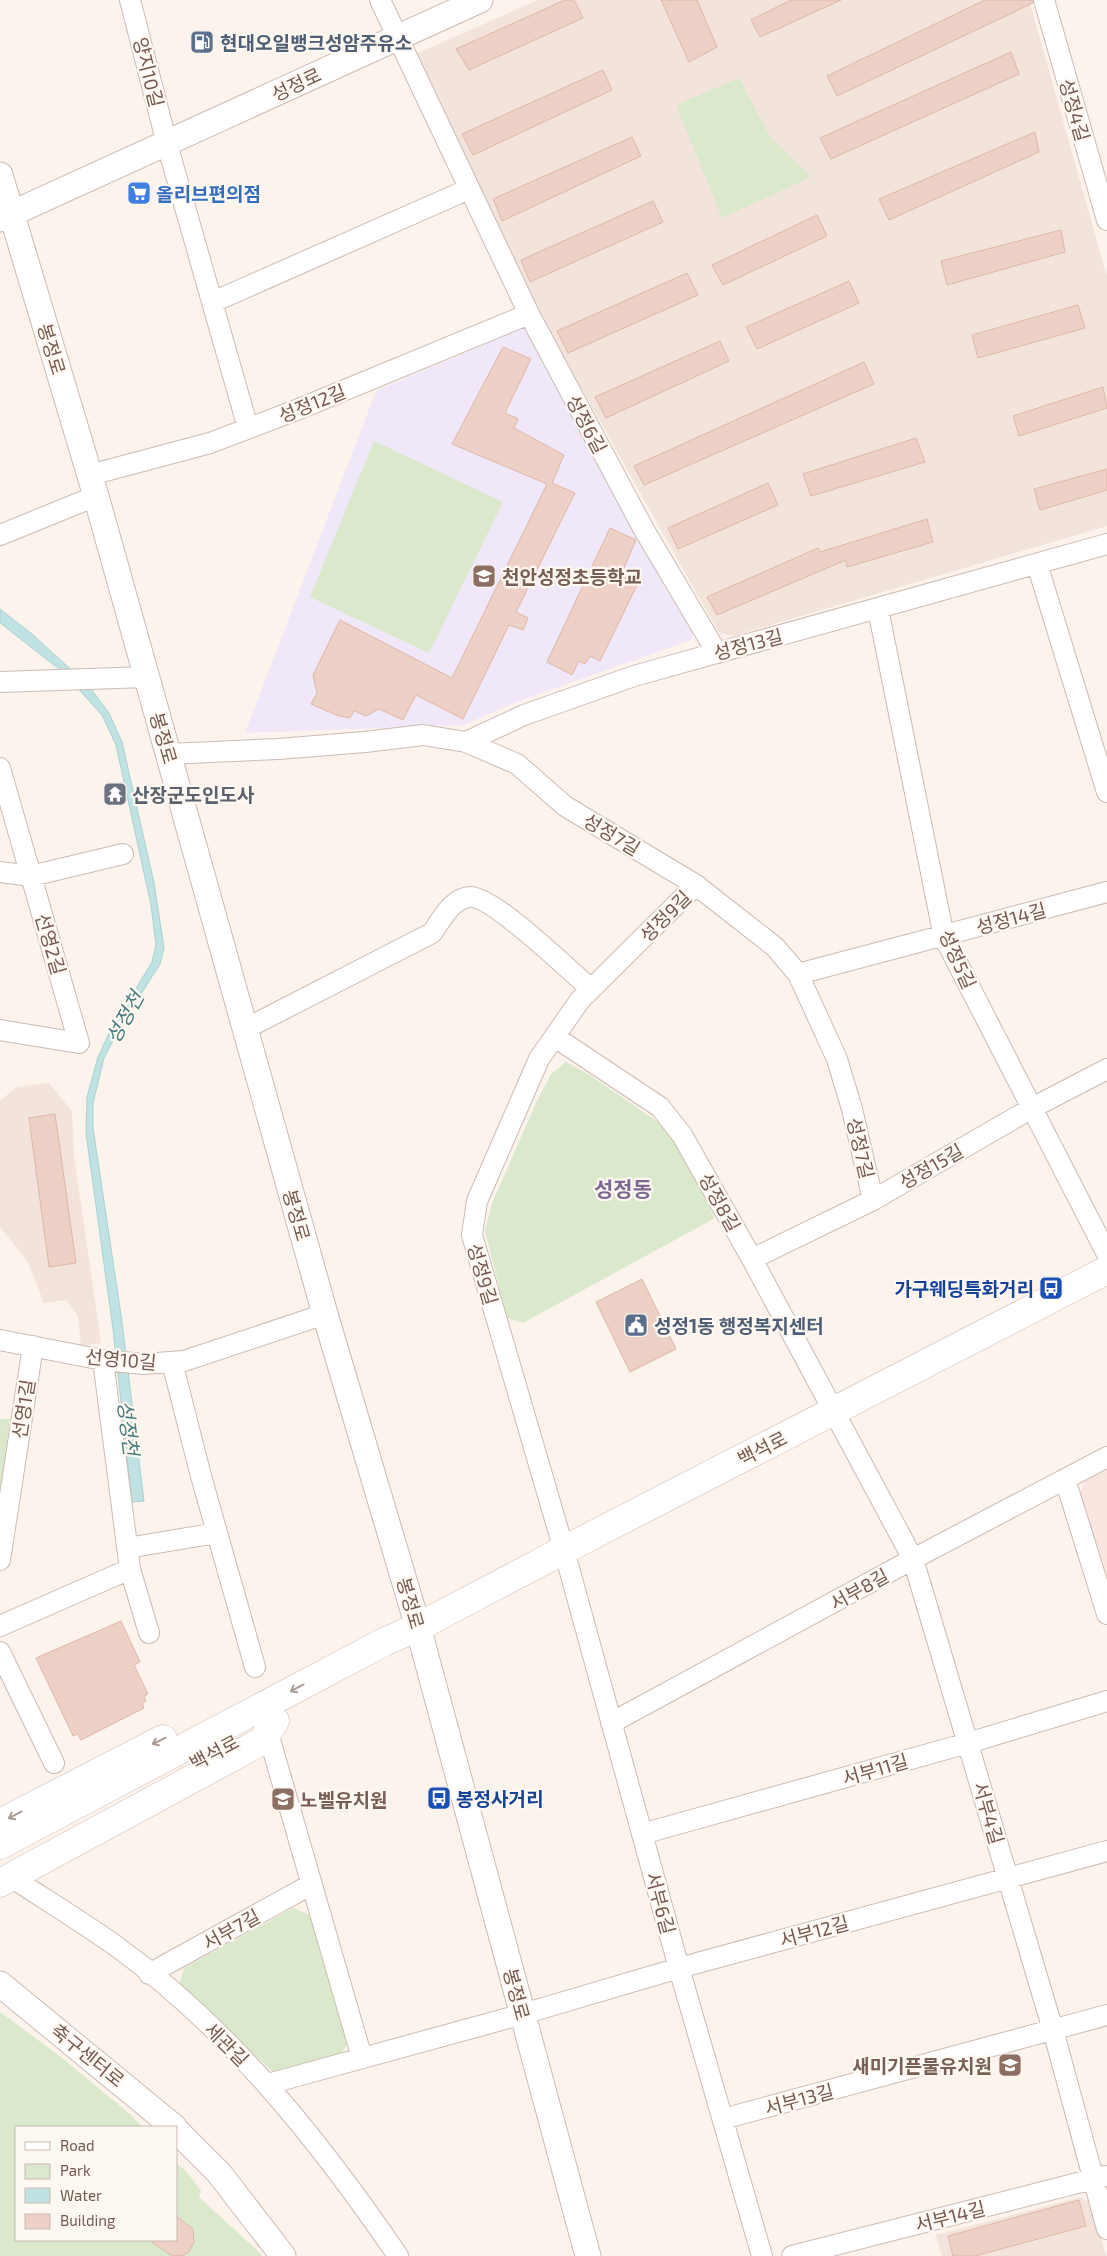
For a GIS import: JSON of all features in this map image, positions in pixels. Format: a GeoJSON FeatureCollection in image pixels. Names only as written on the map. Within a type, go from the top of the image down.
{"type":"FeatureCollection","features":[{"type":"Feature","properties":{"kind":"main road","name":"백석로"},"geometry":{"type":"LineString","coordinates":[[0,1845],[271,1719],[384,1642],[418,1628],[564,1550],[1107,1270]]}},
{"type":"Feature","properties":{"kind":"main road"},"geometry":{"type":"LineString","coordinates":[[0,1823],[124,1758],[224,1709],[247,1702],[271,1719],[262,1741],[4,1875]]}},
{"type":"Feature","properties":{"kind":"street","name":"양지10길"},"geometry":{"type":"LineString","coordinates":[[130,0],[167,144]]}},
{"type":"Feature","properties":{"kind":"street","name":"성정6길"},"geometry":{"type":"LineString","coordinates":[[380,0],[529,314],[643,528],[717,653]]}},
{"type":"Feature","properties":{"kind":"street","name":"성정로"},"geometry":{"type":"LineString","coordinates":[[5,216],[167,144],[480,0]]}},
{"type":"Feature","properties":{"kind":"street","name":"성정4길"},"geometry":{"type":"LineString","coordinates":[[1044,0],[1100,171],[1107,220]]}},
{"type":"Feature","properties":{"kind":"street"},"geometry":{"type":"LineString","coordinates":[[167,144],[248,428]]}},
{"type":"Feature","properties":{"kind":"street","name":"봉정로"},"geometry":{"type":"LineString","coordinates":[[0,175],[5,216],[93,486],[325,1314],[418,1628],[588,2256]]}},
{"type":"Feature","properties":{"kind":"street"},"geometry":{"type":"LineString","coordinates":[[213,302],[469,189]]}},
{"type":"Feature","properties":{"kind":"street","name":"성정12길"},"geometry":{"type":"LineString","coordinates":[[0,535],[93,486],[210,443],[529,314]]}},
{"type":"Feature","properties":{"kind":"street","name":"성정13길"},"geometry":{"type":"LineString","coordinates":[[466,742],[524,715],[625,679],[1107,544]]}},
{"type":"Feature","properties":{"kind":"street"},"geometry":{"type":"LineString","coordinates":[[1037,564],[1107,792]]}},
{"type":"Feature","properties":{"kind":"street","name":"성정5길"},"geometry":{"type":"LineString","coordinates":[[878,609],[944,937],[1107,1254]]}},
{"type":"Feature","properties":{"kind":"street"},"geometry":{"type":"LineString","coordinates":[[0,682],[146,677]]}},
{"type":"Feature","properties":{"kind":"street","name":"성정7길"},"geometry":{"type":"LineString","coordinates":[[168,754],[336,744],[423,735],[466,742],[517,764],[565,806],[696,885],[775,946],[798,974],[837,1059],[852,1109],[873,1200]]}},
{"type":"Feature","properties":{"kind":"street","name":"선영2길"},"geometry":{"type":"LineString","coordinates":[[0,768],[79,1043],[0,1030]]}},
{"type":"Feature","properties":{"kind":"street"},"geometry":{"type":"LineString","coordinates":[[0,872],[31,876],[123,854]]}},
{"type":"Feature","properties":{"kind":"street","name":"성정9길"},"geometry":{"type":"LineString","coordinates":[[564,1550],[472,1235],[477,1201],[539,1059],[580,1000],[696,885]]}},
{"type":"Feature","properties":{"kind":"street","name":"성정14길"},"geometry":{"type":"LineString","coordinates":[[798,974],[944,937],[1107,892]]}},
{"type":"Feature","properties":{"kind":"street"},"geometry":{"type":"LineString","coordinates":[[245,1029],[432,932],[451,906],[468,897],[478,897],[502,912],[591,989]]}},
{"type":"Feature","properties":{"kind":"street","name":"성정8길"},"geometry":{"type":"LineString","coordinates":[[555,1037],[660,1107],[682,1135],[752,1259],[833,1412]]}},
{"type":"Feature","properties":{"kind":"street","name":"성정15길"},"geometry":{"type":"LineString","coordinates":[[752,1259],[873,1200],[1032,1108],[1107,1069]]}},
{"type":"Feature","properties":{"kind":"street","name":"선영10길"},"geometry":{"type":"LineString","coordinates":[[0,1340],[103,1360],[144,1364],[172,1362],[184,1361],[325,1314]]}},
{"type":"Feature","properties":{"kind":"street","name":"선영1길"},"geometry":{"type":"LineString","coordinates":[[0,1560],[32,1346]]}},
{"type":"Feature","properties":{"kind":"street"},"geometry":{"type":"LineString","coordinates":[[103,1360],[130,1569],[149,1632]]}},
{"type":"Feature","properties":{"kind":"street"},"geometry":{"type":"LineString","coordinates":[[172,1362],[217,1533],[255,1666]]}},
{"type":"Feature","properties":{"kind":"street","name":"서부4길"},"geometry":{"type":"LineString","coordinates":[[833,1412],[913,1559],[1053,2030],[1100,2177],[1107,2229]]}},
{"type":"Feature","properties":{"kind":"street","name":"서부8길"},"geometry":{"type":"LineString","coordinates":[[612,1723],[913,1559],[1107,1457]]}},
{"type":"Feature","properties":{"kind":"street"},"geometry":{"type":"LineString","coordinates":[[1065,1479],[1107,1614]]}},
{"type":"Feature","properties":{"kind":"street"},"geometry":{"type":"LineString","coordinates":[[127,1548],[217,1533]]}},
{"type":"Feature","properties":{"kind":"street","name":"서부6길"},"geometry":{"type":"LineString","coordinates":[[564,1550],[679,1968],[762,2256]]}},
{"type":"Feature","properties":{"kind":"street"},"geometry":{"type":"LineString","coordinates":[[0,1626],[130,1569]]}},
{"type":"Feature","properties":{"kind":"street"},"geometry":{"type":"LineString","coordinates":[[0,1652],[54,1763]]}},
{"type":"Feature","properties":{"kind":"street","name":"서부11길"},"geometry":{"type":"LineString","coordinates":[[642,1834],[968,1743],[1107,1701]]}},
{"type":"Feature","properties":{"kind":"street"},"geometry":{"type":"LineString","coordinates":[[271,1719],[312,1884],[362,2058]]}},
{"type":"Feature","properties":{"kind":"street","name":"서부12길"},"geometry":{"type":"LineString","coordinates":[[268,2084],[523,2014],[679,1968],[1107,1851]]}},
{"type":"Feature","properties":{"kind":"street","name":"세관길"},"geometry":{"type":"LineString","coordinates":[[4,1875],[116,1947],[192,2009],[268,2084],[329,2158],[398,2256]]}},
{"type":"Feature","properties":{"kind":"street","name":"서부7길"},"geometry":{"type":"LineString","coordinates":[[150,1974],[312,1884]]}},
{"type":"Feature","properties":{"kind":"street","name":"축구센터로"},"geometry":{"type":"LineString","coordinates":[[0,1984],[173,2126]]}},
{"type":"Feature","properties":{"kind":"street","name":"서부13길"},"geometry":{"type":"LineString","coordinates":[[723,2119],[1107,2015]]}},
{"type":"Feature","properties":{"kind":"street","name":"축구센터로"},"geometry":{"type":"LineString","coordinates":[[178,2131],[219,2173],[283,2256]]}},
{"type":"Feature","properties":{"kind":"street","name":"서부14길"},"geometry":{"type":"LineString","coordinates":[[792,2256],[1100,2177]]}},
{"type":"Feature","properties":{"kind":"shaded area"},"geometry":{"type":"Polygon","coordinates":[[[538,0],[1029,0],[1107,277],[1107,526],[733,636],[719,633],[539,313],[416,54],[538,0]]]}},
{"type":"Feature","properties":{"kind":"shaded area","name":"천안성정초등학교"},"geometry":{"type":"Polygon","coordinates":[[[525,327],[693,632],[691,640],[516,702],[464,725],[245,733],[376,391],[525,327]]]}},
{"type":"Feature","properties":{"kind":"shaded area"},"geometry":{"type":"Polygon","coordinates":[[[49,1083],[72,1111],[74,1156],[101,1343],[81,1346],[78,1316],[66,1300],[44,1303],[28,1262],[0,1227],[0,1101],[16,1087],[49,1083]]]}},
{"type":"Feature","properties":{"kind":"shaded area"},"geometry":{"type":"Polygon","coordinates":[[[1107,1470],[1107,1585],[1079,1499],[1084,1481],[1107,1470]]]}},
{"type":"Feature","properties":{"kind":"shaded area"},"geometry":{"type":"Polygon","coordinates":[[[1081,2197],[1092,2203],[1106,2256],[942,2256],[936,2235],[1081,2197]]]}},
{"type":"Feature","properties":{"kind":"green space"},"geometry":{"type":"Polygon","coordinates":[[[739,78],[770,137],[811,177],[722,218],[676,105],[739,78]]]}},
{"type":"Feature","properties":{"kind":"green space"},"geometry":{"type":"Polygon","coordinates":[[[374,441],[503,502],[429,653],[310,597],[374,441]]]}},
{"type":"Feature","properties":{"kind":"green space"},"geometry":{"type":"Polygon","coordinates":[[[566,1062],[588,1074],[658,1122],[683,1154],[715,1218],[523,1323],[507,1318],[485,1231],[492,1203],[537,1101],[551,1074],[566,1062]]]}},
{"type":"Feature","properties":{"kind":"green space"},"geometry":{"type":"Polygon","coordinates":[[[0,1419],[10,1419],[0,1498],[0,1419]]]}},
{"type":"Feature","properties":{"kind":"green space"},"geometry":{"type":"Polygon","coordinates":[[[293,1908],[312,1916],[347,2045],[340,2055],[279,2074],[273,2072],[179,1986],[184,1968],[293,1908]]]}},
{"type":"Feature","properties":{"kind":"green space"},"geometry":{"type":"Polygon","coordinates":[[[0,2012],[57,2054],[131,2115],[141,2126],[15,2126],[15,2241],[178,2241],[178,2165],[186,2171],[201,2191],[199,2197],[263,2256],[0,2256],[0,2012]]]}},
{"type":"Feature","properties":{"kind":"water","name":"성정천"},"geometry":{"type":"Polygon","coordinates":[[[0,609],[33,635],[88,685],[109,713],[122,742],[154,883],[164,948],[160,964],[122,1024],[104,1058],[93,1103],[93,1128],[121,1315],[144,1501],[132,1502],[113,1329],[86,1133],[87,1097],[98,1057],[110,1031],[152,962],[156,945],[151,905],[116,745],[102,715],[63,672],[0,623],[0,609]]]}},
{"type":"Feature","properties":{"kind":"building"},"geometry":{"type":"Polygon","coordinates":[[[565,0],[574,0],[583,18],[469,70],[456,49],[565,0]]]}},
{"type":"Feature","properties":{"kind":"building"},"geometry":{"type":"Polygon","coordinates":[[[661,0],[697,0],[717,47],[689,62],[661,0]]]}},
{"type":"Feature","properties":{"kind":"building"},"geometry":{"type":"Polygon","coordinates":[[[791,0],[841,0],[760,37],[751,20],[791,0]]]}},
{"type":"Feature","properties":{"kind":"building"},"geometry":{"type":"Polygon","coordinates":[[[985,0],[1032,0],[1033,3],[837,96],[827,76],[985,0]]]}},
{"type":"Feature","properties":{"kind":"building"},"geometry":{"type":"Polygon","coordinates":[[[1011,52],[1019,74],[831,159],[820,138],[1011,52]]]}},
{"type":"Feature","properties":{"kind":"building"},"geometry":{"type":"Polygon","coordinates":[[[603,70],[612,90],[473,155],[462,134],[603,70]]]}},
{"type":"Feature","properties":{"kind":"building"},"geometry":{"type":"Polygon","coordinates":[[[1035,132],[1039,152],[889,220],[879,199],[1035,132]]]}},
{"type":"Feature","properties":{"kind":"building"},"geometry":{"type":"Polygon","coordinates":[[[632,137],[641,156],[502,221],[493,199],[632,137]]]}},
{"type":"Feature","properties":{"kind":"building"},"geometry":{"type":"Polygon","coordinates":[[[653,201],[663,222],[530,282],[521,260],[653,201]]]}},
{"type":"Feature","properties":{"kind":"building"},"geometry":{"type":"Polygon","coordinates":[[[817,215],[827,236],[723,285],[712,265],[817,215]]]}},
{"type":"Feature","properties":{"kind":"building"},"geometry":{"type":"Polygon","coordinates":[[[1061,230],[1065,252],[947,285],[941,261],[1061,230]]]}},
{"type":"Feature","properties":{"kind":"building"},"geometry":{"type":"Polygon","coordinates":[[[687,273],[698,295],[568,353],[557,331],[687,273]]]}},
{"type":"Feature","properties":{"kind":"building"},"geometry":{"type":"Polygon","coordinates":[[[849,281],[859,303],[757,349],[746,327],[849,281]]]}},
{"type":"Feature","properties":{"kind":"building"},"geometry":{"type":"Polygon","coordinates":[[[1078,305],[1085,328],[978,358],[972,335],[1078,305]]]}},
{"type":"Feature","properties":{"kind":"building"},"geometry":{"type":"Polygon","coordinates":[[[720,341],[729,361],[606,418],[595,397],[720,341]]]}},
{"type":"Feature","properties":{"kind":"building"},"geometry":{"type":"Polygon","coordinates":[[[503,347],[531,359],[505,413],[518,419],[514,428],[564,455],[552,483],[575,493],[516,612],[528,618],[523,630],[509,625],[463,719],[416,695],[403,720],[379,709],[366,716],[354,711],[350,718],[336,715],[311,704],[317,693],[313,675],[340,620],[452,678],[547,484],[452,444],[503,347]]]}},
{"type":"Feature","properties":{"kind":"building"},"geometry":{"type":"Polygon","coordinates":[[[864,362],[874,384],[644,485],[634,466],[864,362]]]}},
{"type":"Feature","properties":{"kind":"building"},"geometry":{"type":"Polygon","coordinates":[[[1103,387],[1107,408],[1019,436],[1013,416],[1103,387]]]}},
{"type":"Feature","properties":{"kind":"building"},"geometry":{"type":"Polygon","coordinates":[[[916,438],[925,462],[811,496],[803,474],[916,438]]]}},
{"type":"Feature","properties":{"kind":"building"},"geometry":{"type":"Polygon","coordinates":[[[1107,469],[1107,490],[1040,510],[1034,489],[1107,469]]]}},
{"type":"Feature","properties":{"kind":"building"},"geometry":{"type":"Polygon","coordinates":[[[768,483],[778,505],[678,549],[668,528],[768,483]]]}},
{"type":"Feature","properties":{"kind":"building"},"geometry":{"type":"Polygon","coordinates":[[[927,519],[933,542],[847,567],[846,560],[717,615],[707,597],[818,548],[820,552],[927,519]]]}},
{"type":"Feature","properties":{"kind":"building"},"geometry":{"type":"Polygon","coordinates":[[[610,528],[636,540],[621,575],[638,583],[600,661],[590,656],[585,664],[579,661],[572,675],[547,662],[610,528]]]}},
{"type":"Feature","properties":{"kind":"building"},"geometry":{"type":"Polygon","coordinates":[[[55,1114],[76,1263],[49,1267],[29,1118],[55,1114]]]}},
{"type":"Feature","properties":{"kind":"building","name":"성정1동 행정복지센터"},"geometry":{"type":"Polygon","coordinates":[[[642,1279],[676,1349],[630,1372],[596,1302],[642,1279]]]}},
{"type":"Feature","properties":{"kind":"building"},"geometry":{"type":"Polygon","coordinates":[[[121,1621],[140,1662],[134,1665],[148,1694],[144,1696],[146,1701],[142,1703],[144,1708],[81,1740],[78,1734],[73,1736],[36,1658],[121,1621]]]}},
{"type":"Feature","properties":{"kind":"building"},"geometry":{"type":"Polygon","coordinates":[[[1079,2200],[1086,2226],[975,2256],[953,2256],[948,2236],[1079,2200]]]}},
{"type":"Feature","properties":{"kind":"building"},"geometry":{"type":"Polygon","coordinates":[[[178,2218],[193,2229],[194,2242],[189,2252],[184,2255],[172,2256],[150,2241],[178,2241],[178,2218]]]}},
{"type":"Feature","properties":{"kind":"place","name":"현대오일뱅크성암주유소"},"geometry":{"type":"Point","coordinates":[202,42]}},
{"type":"Feature","properties":{"kind":"place","name":"올리브편의점"},"geometry":{"type":"Point","coordinates":[139,193]}},
{"type":"Feature","properties":{"kind":"place","name":"천안성정초등학교"},"geometry":{"type":"Point","coordinates":[484,576]}},
{"type":"Feature","properties":{"kind":"place","name":"산장군도인도사"},"geometry":{"type":"Point","coordinates":[115,794]}},
{"type":"Feature","properties":{"kind":"place","name":"가구웨딩특화거리"},"geometry":{"type":"Point","coordinates":[1051,1288]}},
{"type":"Feature","properties":{"kind":"place","name":"성정1동 행정복지센터"},"geometry":{"type":"Point","coordinates":[636,1325]}},
{"type":"Feature","properties":{"kind":"place","name":"봉정사거리"},"geometry":{"type":"Point","coordinates":[439,1798]}},
{"type":"Feature","properties":{"kind":"place","name":"노벨유치원"},"geometry":{"type":"Point","coordinates":[283,1799]}},
{"type":"Feature","properties":{"kind":"place","name":"새미기픈물유치원"},"geometry":{"type":"Point","coordinates":[1010,2065]}},
{"type":"Feature","properties":{"kind":"district","name":"성정동"},"geometry":{"type":"Point","coordinates":[623,1188]}}]}
